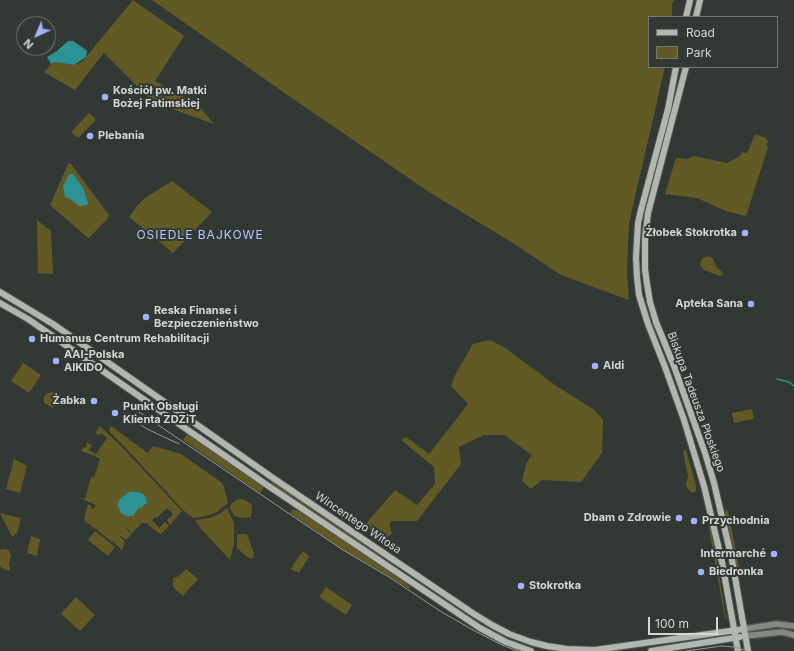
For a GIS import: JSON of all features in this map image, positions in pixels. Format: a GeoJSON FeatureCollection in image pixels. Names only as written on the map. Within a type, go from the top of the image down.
{"type":"FeatureCollection","features":[{"type":"Feature","properties":{"kind":"main road"},"geometry":{"type":"LineString","coordinates":[[686,16],[690,0]]}},
{"type":"Feature","properties":{"kind":"main road"},"geometry":{"type":"LineString","coordinates":[[696,16],[700,0]]}},
{"type":"Feature","properties":{"kind":"main road","name":"Biskupa Tadeusza Płoskiego"},"geometry":{"type":"LineString","coordinates":[[676,68],[668,109],[638,223],[636,243],[637,277],[641,303],[684,420],[704,486],[722,562],[738,651]]}},
{"type":"Feature","properties":{"kind":"main road","name":"Biskupa Tadeusza Płoskiego"},"geometry":{"type":"LineString","coordinates":[[686,68],[646,222],[645,269],[650,302],[656,322],[676,373],[707,461],[732,560],[748,651]]}},
{"type":"Feature","properties":{"kind":"main road","name":"Wincentego Witosa"},"geometry":{"type":"LineString","coordinates":[[0,292],[53,324],[273,478],[482,619],[509,634],[547,646],[567,649],[595,650],[734,629],[744,629]]}},
{"type":"Feature","properties":{"kind":"main road","name":"Wincentego Witosa"},"geometry":{"type":"LineString","coordinates":[[0,303],[28,319],[268,485],[480,628],[506,642],[531,651]]}},
{"type":"Feature","properties":{"kind":"main road"},"geometry":{"type":"LineString","coordinates":[[651,651],[746,636]]}},
{"type":"Feature","properties":{"kind":"street"},"geometry":{"type":"LineString","coordinates":[[744,629],[776,624],[794,626]]}},
{"type":"Feature","properties":{"kind":"street"},"geometry":{"type":"LineString","coordinates":[[746,636],[782,632],[794,634]]}},
{"type":"Feature","properties":{"kind":"green space"},"geometry":{"type":"Polygon","coordinates":[[[133,0],[184,36],[155,81],[198,105],[214,124],[153,102],[104,53],[75,90],[44,72],[51,64],[55,62],[74,65],[83,61],[133,0]]]}},
{"type":"Feature","properties":{"kind":"green space"},"geometry":{"type":"Polygon","coordinates":[[[152,0],[674,0],[672,4],[672,16],[648,16],[648,68],[665,68],[629,223],[627,271],[629,300],[561,275],[516,245],[429,192],[152,0]]]}},
{"type":"Feature","properties":{"kind":"green space"},"geometry":{"type":"Polygon","coordinates":[[[89,113],[95,118],[95,121],[79,137],[76,137],[71,132],[89,113]]]}},
{"type":"Feature","properties":{"kind":"green space"},"geometry":{"type":"Polygon","coordinates":[[[755,134],[766,138],[768,142],[766,145],[768,147],[746,216],[726,211],[697,198],[665,194],[676,158],[688,159],[693,156],[727,163],[740,156],[742,152],[747,153],[755,134]]]}},
{"type":"Feature","properties":{"kind":"green space"},"geometry":{"type":"Polygon","coordinates":[[[70,163],[109,215],[108,218],[89,238],[50,205],[68,164],[70,163]]]}},
{"type":"Feature","properties":{"kind":"green space"},"geometry":{"type":"Polygon","coordinates":[[[172,181],[212,212],[173,253],[129,217],[145,198],[172,181]]]}},
{"type":"Feature","properties":{"kind":"green space"},"geometry":{"type":"Polygon","coordinates":[[[37,220],[51,231],[53,274],[38,273],[37,220]]]}},
{"type":"Feature","properties":{"kind":"green space"},"geometry":{"type":"Polygon","coordinates":[[[709,256],[713,259],[716,266],[722,272],[722,275],[720,276],[702,268],[700,264],[702,259],[709,256]]]}},
{"type":"Feature","properties":{"kind":"green space"},"geometry":{"type":"Polygon","coordinates":[[[490,340],[504,347],[555,385],[593,409],[603,419],[602,453],[581,482],[542,480],[531,489],[522,481],[526,464],[532,455],[504,435],[484,435],[459,447],[461,464],[417,521],[392,521],[389,525],[392,534],[384,539],[364,526],[395,490],[417,505],[435,484],[434,467],[401,440],[406,437],[429,454],[468,404],[451,386],[455,375],[473,344],[490,340]]]}},
{"type":"Feature","properties":{"kind":"green space"},"geometry":{"type":"Polygon","coordinates":[[[23,363],[41,375],[29,393],[11,381],[23,363]]]}},
{"type":"Feature","properties":{"kind":"green space"},"geometry":{"type":"Polygon","coordinates":[[[52,392],[60,398],[53,408],[44,403],[44,397],[46,394],[52,392]]]}},
{"type":"Feature","properties":{"kind":"green space"},"geometry":{"type":"Polygon","coordinates":[[[752,409],[754,419],[734,423],[732,413],[752,409]]]}},
{"type":"Feature","properties":{"kind":"green space"},"geometry":{"type":"Polygon","coordinates":[[[100,426],[182,511],[170,525],[167,520],[173,514],[167,508],[157,518],[155,517],[152,520],[159,528],[165,522],[169,526],[161,534],[147,523],[142,523],[132,533],[127,528],[126,529],[132,534],[126,540],[121,536],[120,537],[125,541],[122,550],[113,542],[115,539],[112,542],[96,529],[98,526],[95,529],[85,521],[84,519],[88,504],[92,506],[91,508],[93,509],[96,505],[78,497],[85,499],[91,477],[94,478],[100,459],[81,451],[87,445],[87,442],[92,446],[89,450],[96,454],[107,438],[101,433],[99,435],[95,433],[100,426]]]}},
{"type":"Feature","properties":{"kind":"green space"},"geometry":{"type":"Polygon","coordinates":[[[111,426],[148,453],[153,446],[181,454],[221,482],[224,487],[228,503],[217,512],[202,517],[193,518],[183,510],[109,431],[111,426]]]}},
{"type":"Feature","properties":{"kind":"green space"},"geometry":{"type":"Polygon","coordinates":[[[188,433],[265,486],[260,493],[183,440],[188,433]]]}},
{"type":"Feature","properties":{"kind":"green space"},"geometry":{"type":"Polygon","coordinates":[[[685,450],[696,485],[696,491],[694,492],[691,492],[686,485],[688,476],[683,452],[685,450]]]}},
{"type":"Feature","properties":{"kind":"green space"},"geometry":{"type":"Polygon","coordinates":[[[14,459],[27,466],[20,493],[6,489],[14,459]]]}},
{"type":"Feature","properties":{"kind":"green space"},"geometry":{"type":"Polygon","coordinates":[[[272,481],[385,557],[384,558],[365,548],[271,484],[272,481]]]}},
{"type":"Feature","properties":{"kind":"green space"},"geometry":{"type":"Polygon","coordinates":[[[238,499],[245,500],[252,505],[251,517],[243,518],[234,516],[230,508],[231,504],[238,499]]]}},
{"type":"Feature","properties":{"kind":"green space"},"geometry":{"type":"Polygon","coordinates":[[[227,508],[234,523],[234,544],[230,560],[201,529],[195,520],[210,518],[227,508]]]}},
{"type":"Feature","properties":{"kind":"green space"},"geometry":{"type":"Polygon","coordinates":[[[293,509],[303,513],[401,579],[410,587],[409,589],[341,548],[290,513],[293,509]]]}},
{"type":"Feature","properties":{"kind":"green space"},"geometry":{"type":"Polygon","coordinates":[[[728,511],[740,572],[737,573],[724,512],[728,511]]]}},
{"type":"Feature","properties":{"kind":"green space"},"geometry":{"type":"Polygon","coordinates":[[[0,513],[21,518],[17,533],[12,537],[0,513]]]}},
{"type":"Feature","properties":{"kind":"green space"},"geometry":{"type":"Polygon","coordinates":[[[709,516],[714,538],[726,618],[707,517],[709,516]]]}},
{"type":"Feature","properties":{"kind":"green space"},"geometry":{"type":"Polygon","coordinates":[[[95,531],[115,547],[108,556],[88,540],[95,531]]]}},
{"type":"Feature","properties":{"kind":"green space"},"geometry":{"type":"Polygon","coordinates":[[[237,534],[247,534],[254,553],[253,559],[247,557],[237,548],[237,534]]]}},
{"type":"Feature","properties":{"kind":"green space"},"geometry":{"type":"Polygon","coordinates":[[[31,536],[40,539],[37,556],[27,553],[31,536]]]}},
{"type":"Feature","properties":{"kind":"green space"},"geometry":{"type":"Polygon","coordinates":[[[0,550],[9,550],[11,556],[9,564],[10,571],[3,569],[0,566],[0,550]]]}},
{"type":"Feature","properties":{"kind":"green space"},"geometry":{"type":"Polygon","coordinates":[[[302,551],[309,557],[299,573],[290,568],[293,567],[302,551]]]}},
{"type":"Feature","properties":{"kind":"green space"},"geometry":{"type":"Polygon","coordinates":[[[186,569],[198,579],[183,596],[173,587],[173,578],[179,576],[186,569]]]}},
{"type":"Feature","properties":{"kind":"green space"},"geometry":{"type":"Polygon","coordinates":[[[326,587],[352,605],[346,615],[319,597],[326,587]]]}},
{"type":"Feature","properties":{"kind":"green space"},"geometry":{"type":"Polygon","coordinates":[[[76,597],[95,615],[80,631],[61,614],[76,597]]]}},
{"type":"Feature","properties":{"kind":"water"},"geometry":{"type":"Polygon","coordinates":[[[68,41],[73,41],[87,51],[86,57],[74,65],[55,62],[51,64],[47,57],[56,56],[57,51],[68,41]]]}},
{"type":"Feature","properties":{"kind":"water"},"geometry":{"type":"Polygon","coordinates":[[[69,174],[73,174],[83,188],[88,203],[87,205],[79,206],[72,200],[65,197],[63,186],[69,174]]]}},
{"type":"Feature","properties":{"kind":"water"},"geometry":{"type":"Polygon","coordinates":[[[130,492],[142,493],[146,497],[147,503],[138,509],[133,516],[127,516],[122,514],[118,503],[123,496],[130,492]]]}},
{"type":"Feature","properties":{"kind":"waterway"},"geometry":{"type":"LineString","coordinates":[[777,379],[789,382],[794,386]]}},
{"type":"Feature","properties":{"kind":"tram line"},"geometry":{"type":"LineString","coordinates":[[130,406],[343,550],[389,577],[440,611],[502,645],[518,651]]}},
{"type":"Feature","properties":{"kind":"tram line"},"geometry":{"type":"LineString","coordinates":[[124,413],[147,429],[179,444]]}},
{"type":"Feature","properties":{"kind":"tram line"},"geometry":{"type":"LineString","coordinates":[[686,651],[722,646],[735,647],[748,651]]}},
{"type":"Feature","properties":{"kind":"place","name":"Kościół pw. Matki Bożej Fatimskiej"},"geometry":{"type":"Point","coordinates":[105,97]}},
{"type":"Feature","properties":{"kind":"place","name":"Plebania"},"geometry":{"type":"Point","coordinates":[90,136]}},
{"type":"Feature","properties":{"kind":"place","name":"Żłobek Stokrotka"},"geometry":{"type":"Point","coordinates":[745,233]}},
{"type":"Feature","properties":{"kind":"place","name":"Apteka Sana"},"geometry":{"type":"Point","coordinates":[751,304]}},
{"type":"Feature","properties":{"kind":"place","name":"Reska Finanse i Bezpieczenieństwo"},"geometry":{"type":"Point","coordinates":[146,317]}},
{"type":"Feature","properties":{"kind":"place","name":"Humanus Centrum Rehabilitacji"},"geometry":{"type":"Point","coordinates":[32,339]}},
{"type":"Feature","properties":{"kind":"place","name":"AAI-Polska AIKIDO"},"geometry":{"type":"Point","coordinates":[56,361]}},
{"type":"Feature","properties":{"kind":"place","name":"Aldi"},"geometry":{"type":"Point","coordinates":[595,366]}},
{"type":"Feature","properties":{"kind":"place","name":"Żabka"},"geometry":{"type":"Point","coordinates":[94,401]}},
{"type":"Feature","properties":{"kind":"place","name":"Punkt Obsługi Klienta ZDZiT"},"geometry":{"type":"Point","coordinates":[115,413]}},
{"type":"Feature","properties":{"kind":"place","name":"Dbam o Zdrowie"},"geometry":{"type":"Point","coordinates":[679,518]}},
{"type":"Feature","properties":{"kind":"place","name":"Przychodnia"},"geometry":{"type":"Point","coordinates":[694,521]}},
{"type":"Feature","properties":{"kind":"place","name":"Intermarché"},"geometry":{"type":"Point","coordinates":[774,554]}},
{"type":"Feature","properties":{"kind":"place","name":"Biedronka"},"geometry":{"type":"Point","coordinates":[701,572]}},
{"type":"Feature","properties":{"kind":"place","name":"Stokrotka"},"geometry":{"type":"Point","coordinates":[521,586]}},
{"type":"Feature","properties":{"kind":"district","name":"OSIEDLE BAJKOWE"},"geometry":{"type":"Point","coordinates":[200,235]}}]}
